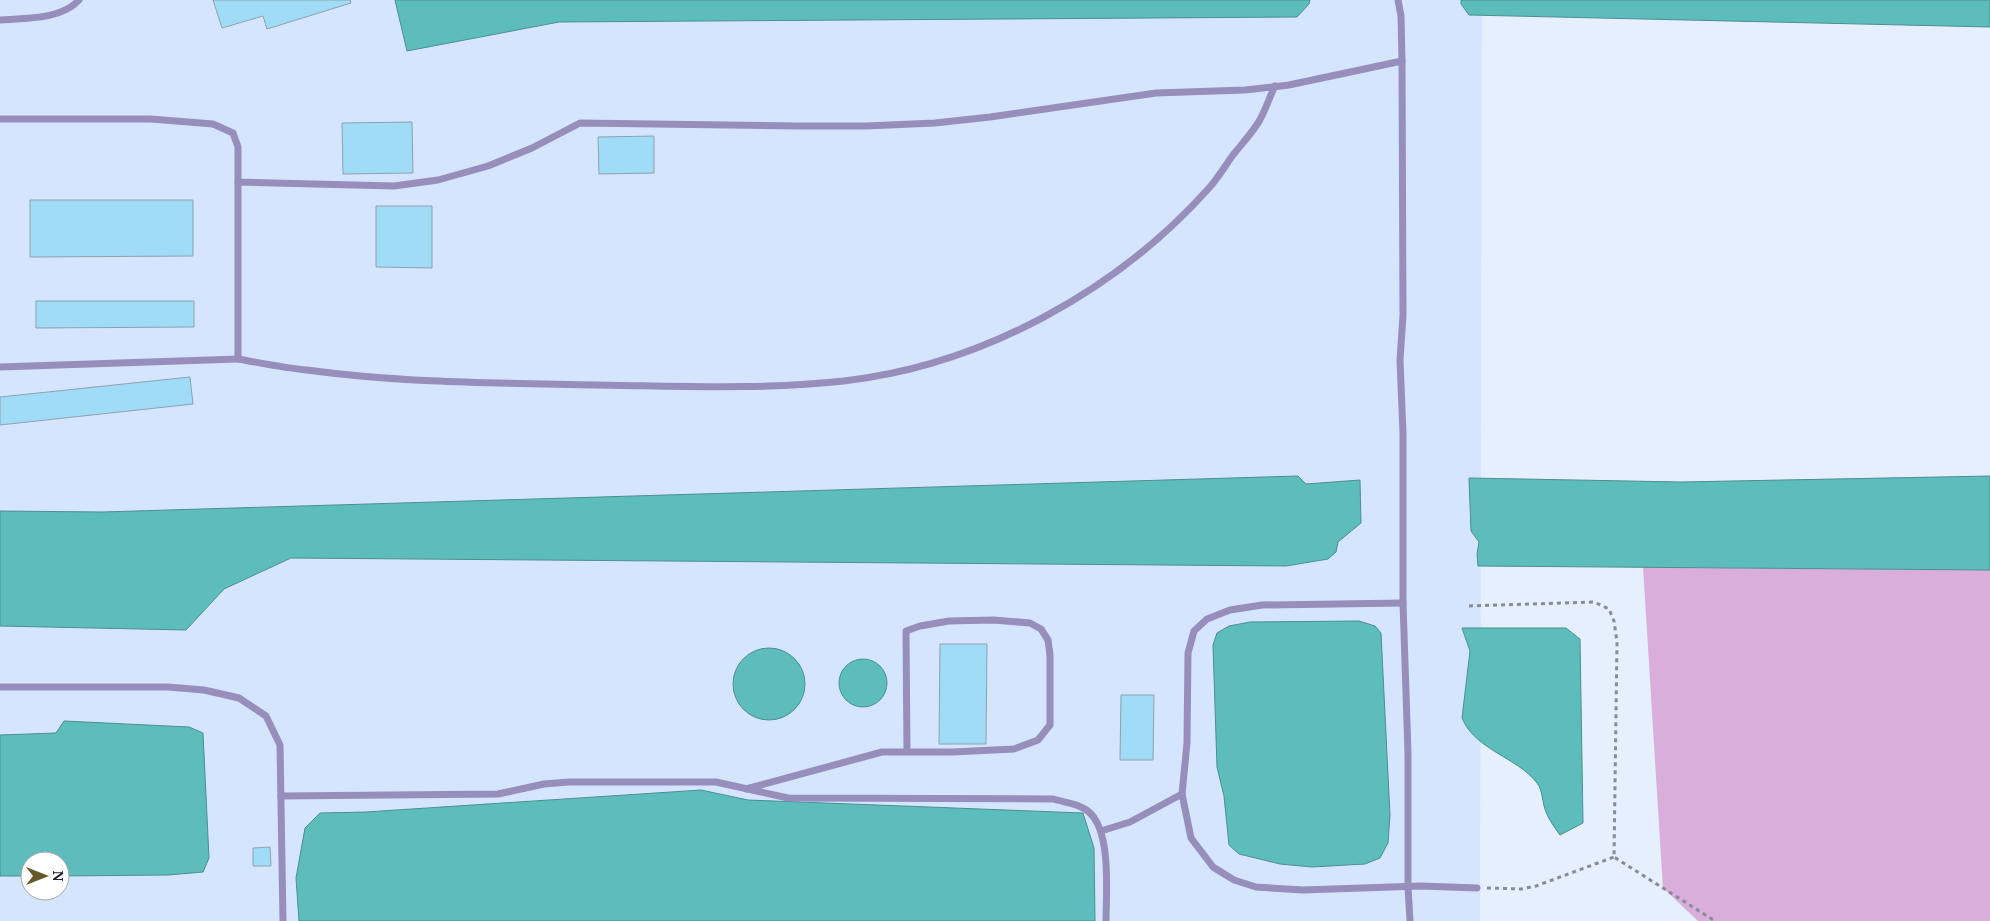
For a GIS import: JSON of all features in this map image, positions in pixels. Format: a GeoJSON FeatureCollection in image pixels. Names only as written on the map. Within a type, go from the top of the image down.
{"type":"FeatureCollection","features":[{"type":"Feature","properties":{"kind":"lane"},"geometry":{"type":"LineString","coordinates":[[0,20],[49,16],[74,6],[80,0]]}},
{"type":"Feature","properties":{"kind":"lane"},"geometry":{"type":"LineString","coordinates":[[1398,0],[1401,16],[1402,61],[1403,315],[1400,360],[1403,433],[1403,603],[1408,753],[1408,887],[1410,921]]}},
{"type":"Feature","properties":{"kind":"lane"},"geometry":{"type":"LineString","coordinates":[[238,182],[394,186],[438,180],[488,166],[532,148],[580,123],[866,126],[935,123],[1156,93],[1245,90],[1275,86],[1402,61]]}},
{"type":"Feature","properties":{"kind":"lane"},"geometry":{"type":"LineString","coordinates":[[0,367],[238,359],[306,370],[444,381],[729,386],[844,381],[894,372],[940,361],[983,345],[1079,298],[1120,269],[1164,232],[1209,187],[1258,123],[1275,86]]}},
{"type":"Feature","properties":{"kind":"lane"},"geometry":{"type":"LineString","coordinates":[[0,119],[151,119],[213,124],[233,133],[238,147],[238,359]]}},
{"type":"Feature","properties":{"kind":"lane"},"geometry":{"type":"LineString","coordinates":[[1403,603],[1262,605],[1230,610],[1208,619],[1194,631],[1188,653],[1187,744],[1182,794],[1191,838],[1213,867],[1234,880],[1256,887],[1303,890],[1408,887],[1478,888]]}},
{"type":"Feature","properties":{"kind":"lane"},"geometry":{"type":"LineString","coordinates":[[744,789],[882,752],[907,752],[1014,749],[1038,740],[1050,726],[1050,655],[1048,640],[1041,629],[1030,623],[993,620],[949,621],[920,626],[906,632],[907,752]]}},
{"type":"Feature","properties":{"kind":"lane"},"geometry":{"type":"LineString","coordinates":[[0,687],[168,686],[204,690],[239,698],[266,716],[280,745],[283,921]]}},
{"type":"Feature","properties":{"kind":"lane"},"geometry":{"type":"LineString","coordinates":[[281,796],[498,794],[544,784],[569,782],[716,782],[788,798],[1054,799],[1085,808],[1099,824],[1106,849],[1106,921]]}},
{"type":"Feature","properties":{"kind":"lane"},"geometry":{"type":"LineString","coordinates":[[1101,831],[1130,822],[1182,794]]}},
{"type":"Feature","properties":{"kind":"path"},"geometry":{"type":"LineString","coordinates":[[1469,606],[1594,602],[1609,609],[1614,621],[1616,642],[1614,857]]}},
{"type":"Feature","properties":{"kind":"path"},"geometry":{"type":"LineString","coordinates":[[1478,888],[1521,889],[1536,886],[1614,857]]}},
{"type":"Feature","properties":{"kind":"path"},"geometry":{"type":"LineString","coordinates":[[1614,857],[1715,921]]}},
{"type":"Feature","properties":{"kind":"shaded area"},"geometry":{"type":"Polygon","coordinates":[[[0,0],[1482,0],[1480,921],[0,921],[0,0]]]}},
{"type":"Feature","properties":{"kind":"shaded area"},"geometry":{"type":"Polygon","coordinates":[[[395,0],[1310,0],[1309,4],[1297,17],[559,22],[407,51],[395,0]]]}},
{"type":"Feature","properties":{"kind":"shaded area"},"geometry":{"type":"Polygon","coordinates":[[[1461,0],[1990,0],[1990,27],[1469,15],[1461,4],[1461,0]]]}},
{"type":"Feature","properties":{"kind":"shaded area"},"geometry":{"type":"Polygon","coordinates":[[[1298,476],[1306,484],[1360,480],[1361,523],[1338,542],[1336,552],[1328,559],[1286,566],[291,558],[224,589],[186,630],[0,626],[0,511],[102,512],[1298,476]]]}},
{"type":"Feature","properties":{"kind":"shaded area"},"geometry":{"type":"Polygon","coordinates":[[[1990,476],[1990,570],[1478,566],[1479,542],[1471,531],[1469,478],[1681,482],[1990,476]]]}},
{"type":"Feature","properties":{"kind":"shaded area"},"geometry":{"type":"Polygon","coordinates":[[[1643,567],[1990,570],[1990,921],[1698,921],[1663,888],[1643,567]]]}},
{"type":"Feature","properties":{"kind":"shaded area"},"geometry":{"type":"Polygon","coordinates":[[[1359,621],[1375,626],[1381,633],[1390,815],[1388,843],[1380,858],[1365,864],[1312,867],[1280,864],[1239,854],[1229,845],[1224,796],[1217,767],[1213,645],[1217,633],[1229,626],[1250,622],[1359,621]]]}},
{"type":"Feature","properties":{"kind":"shaded area"},"geometry":{"type":"Polygon","coordinates":[[[1462,628],[1566,628],[1580,639],[1583,823],[1560,835],[1547,815],[1537,783],[1519,766],[1486,746],[1468,729],[1462,718],[1470,651],[1462,628]]]}},
{"type":"Feature","properties":{"kind":"shaded area"},"geometry":{"type":"Polygon","coordinates":[[[762,648],[776,648],[795,658],[805,677],[805,691],[795,710],[776,720],[762,720],[743,710],[733,691],[733,677],[743,658],[762,648]]]}},
{"type":"Feature","properties":{"kind":"shaded area"},"geometry":{"type":"Polygon","coordinates":[[[858,659],[868,659],[877,663],[883,669],[886,674],[886,692],[877,703],[868,707],[858,707],[849,703],[843,697],[839,688],[839,678],[843,669],[849,663],[858,659]]]}},
{"type":"Feature","properties":{"kind":"shaded area"},"geometry":{"type":"Polygon","coordinates":[[[64,721],[189,727],[203,733],[209,858],[203,872],[168,875],[70,876],[70,851],[20,851],[20,876],[0,876],[0,735],[56,733],[64,721]]]}},
{"type":"Feature","properties":{"kind":"shaded area"},"geometry":{"type":"Polygon","coordinates":[[[701,790],[748,800],[1083,813],[1094,848],[1095,921],[299,921],[296,878],[305,828],[320,813],[366,812],[701,790]]]}},
{"type":"Feature","properties":{"kind":"building"},"geometry":{"type":"Polygon","coordinates":[[[213,0],[350,0],[351,3],[267,29],[263,16],[222,28],[213,0]]]}},
{"type":"Feature","properties":{"kind":"building"},"geometry":{"type":"Polygon","coordinates":[[[412,122],[413,173],[343,174],[342,123],[412,122]]]}},
{"type":"Feature","properties":{"kind":"building"},"geometry":{"type":"Polygon","coordinates":[[[654,136],[654,173],[599,174],[598,137],[654,136]]]}},
{"type":"Feature","properties":{"kind":"building"},"geometry":{"type":"Polygon","coordinates":[[[30,200],[193,200],[193,256],[30,257],[30,200]]]}},
{"type":"Feature","properties":{"kind":"building"},"geometry":{"type":"Polygon","coordinates":[[[376,206],[432,206],[432,268],[376,267],[376,206]]]}},
{"type":"Feature","properties":{"kind":"building"},"geometry":{"type":"Polygon","coordinates":[[[36,301],[194,301],[194,327],[36,328],[36,301]]]}},
{"type":"Feature","properties":{"kind":"building"},"geometry":{"type":"Polygon","coordinates":[[[190,377],[193,404],[0,425],[0,397],[190,377]]]}},
{"type":"Feature","properties":{"kind":"building"},"geometry":{"type":"Polygon","coordinates":[[[940,644],[987,644],[986,744],[939,744],[940,644]]]}},
{"type":"Feature","properties":{"kind":"building"},"geometry":{"type":"Polygon","coordinates":[[[1121,695],[1154,695],[1153,760],[1120,760],[1121,695]]]}},
{"type":"Feature","properties":{"kind":"building"},"geometry":{"type":"Polygon","coordinates":[[[270,847],[271,866],[253,866],[253,848],[270,847]]]}}]}
